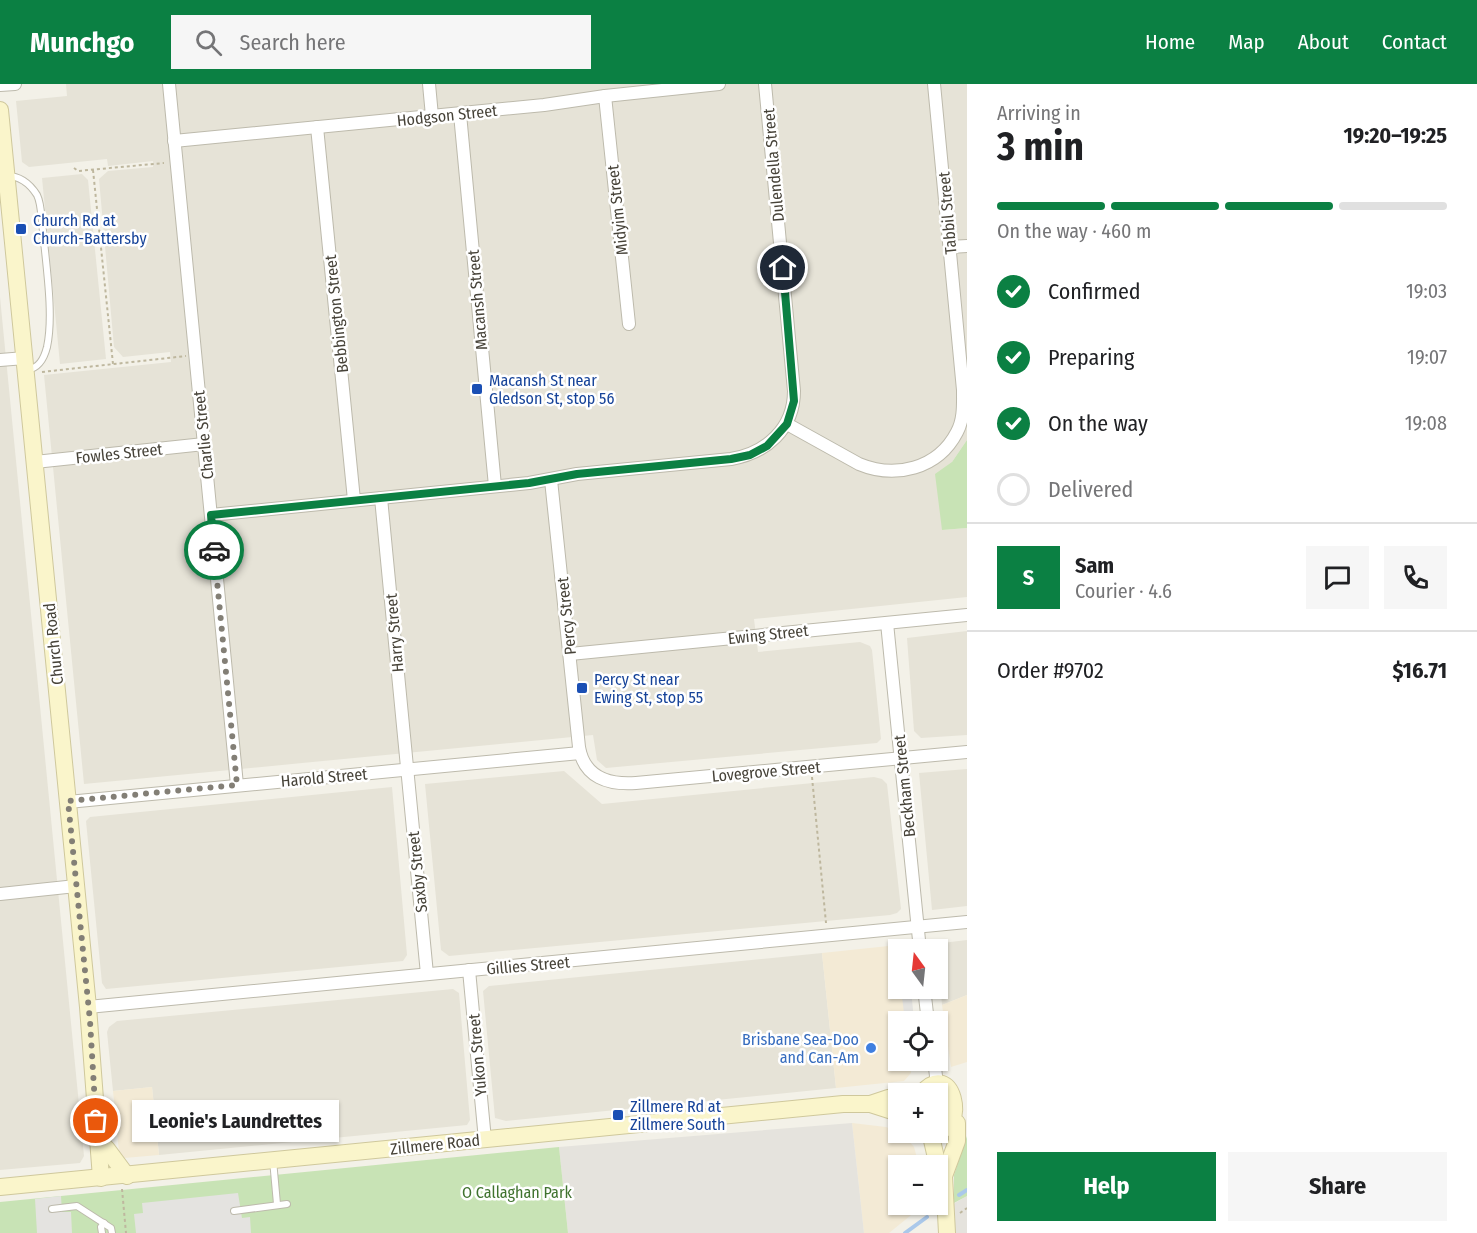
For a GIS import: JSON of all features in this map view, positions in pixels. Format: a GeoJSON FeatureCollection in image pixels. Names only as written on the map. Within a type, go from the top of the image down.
{"type":"FeatureCollection","features":[{"type":"Feature","properties":{"kind":"main road","name":"Church Road"},"geometry":{"type":"LineString","coordinates":[[0,110],[2,153],[30,366],[35,462],[88,1007],[101,1178]]}},
{"type":"Feature","properties":{"kind":"main road"},"geometry":{"type":"LineString","coordinates":[[948,1165],[962,1119],[962,1090]]}},
{"type":"Feature","properties":{"kind":"main road","name":"Zillmere Road"},"geometry":{"type":"LineString","coordinates":[[0,1187],[101,1178],[124,1183],[273,1160],[833,1105],[870,1104],[888,1098]]}},
{"type":"Feature","properties":{"kind":"main road","name":"Zillmere Road"},"geometry":{"type":"LineString","coordinates":[[870,1104],[888,1110]]}},
{"type":"Feature","properties":{"kind":"main road"},"geometry":{"type":"LineString","coordinates":[[948,1128],[962,1119]]}},
{"type":"Feature","properties":{"kind":"main road"},"geometry":{"type":"LineString","coordinates":[[98,1140],[107,1149],[124,1183]]}},
{"type":"Feature","properties":{"kind":"main road"},"geometry":{"type":"LineString","coordinates":[[946,1215],[947,1233]]}},
{"type":"Feature","properties":{"kind":"street"},"geometry":{"type":"LineString","coordinates":[[0,86],[15,84]]}},
{"type":"Feature","properties":{"kind":"street","name":"Charlie Street"},"geometry":{"type":"LineString","coordinates":[[169,84],[237,785]]}},
{"type":"Feature","properties":{"kind":"street"},"geometry":{"type":"LineString","coordinates":[[429,84],[432,116]]}},
{"type":"Feature","properties":{"kind":"street","name":"Hodgson Street"},"geometry":{"type":"LineString","coordinates":[[174,141],[460,114],[719,84]]}},
{"type":"Feature","properties":{"kind":"street","name":"Dulendella Street"},"geometry":{"type":"LineString","coordinates":[[765,84],[794,382],[793,410],[787,424]]}},
{"type":"Feature","properties":{"kind":"street","name":"Tabbil Street"},"geometry":{"type":"LineString","coordinates":[[787,424],[859,464],[880,470],[898,471],[927,463],[944,450],[958,431],[963,402],[934,84]]}},
{"type":"Feature","properties":{"kind":"street","name":"Midyim Street"},"geometry":{"type":"LineString","coordinates":[[605,96],[629,324]]}},
{"type":"Feature","properties":{"kind":"street","name":"Macansh Street"},"geometry":{"type":"LineString","coordinates":[[460,114],[495,486]]}},
{"type":"Feature","properties":{"kind":"street","name":"Bebbington Street"},"geometry":{"type":"LineString","coordinates":[[317,127],[354,500]]}},
{"type":"Feature","properties":{"kind":"street"},"geometry":{"type":"LineString","coordinates":[[950,247],[967,246]]}},
{"type":"Feature","properties":{"kind":"street"},"geometry":{"type":"LineString","coordinates":[[0,360],[30,366]]}},
{"type":"Feature","properties":{"kind":"street"},"geometry":{"type":"LineString","coordinates":[[211,515],[551,480],[577,474],[741,457],[767,446],[787,424]]}},
{"type":"Feature","properties":{"kind":"street","name":"Fowles Street"},"geometry":{"type":"LineString","coordinates":[[35,462],[204,444]]}},
{"type":"Feature","properties":{"kind":"street","name":"Percy Street"},"geometry":{"type":"LineString","coordinates":[[551,480],[580,753]]}},
{"type":"Feature","properties":{"kind":"street","name":"Harry Street"},"geometry":{"type":"LineString","coordinates":[[381,498],[407,769]]}},
{"type":"Feature","properties":{"kind":"street","name":"Ewing Street"},"geometry":{"type":"LineString","coordinates":[[570,654],[967,615]]}},
{"type":"Feature","properties":{"kind":"street","name":"Beckham Street"},"geometry":{"type":"LineString","coordinates":[[887,623],[919,939]]}},
{"type":"Feature","properties":{"kind":"street","name":"Lovegrove Street"},"geometry":{"type":"LineString","coordinates":[[580,753],[591,773],[620,784],[967,752]]}},
{"type":"Feature","properties":{"kind":"street","name":"Harold Street"},"geometry":{"type":"LineString","coordinates":[[68,801],[580,753]]}},
{"type":"Feature","properties":{"kind":"street","name":"Saxby Street"},"geometry":{"type":"LineString","coordinates":[[407,769],[427,974]]}},
{"type":"Feature","properties":{"kind":"street"},"geometry":{"type":"LineString","coordinates":[[0,894],[76,886]]}},
{"type":"Feature","properties":{"kind":"street","name":"Gillies Street"},"geometry":{"type":"LineString","coordinates":[[88,1007],[967,922]]}},
{"type":"Feature","properties":{"kind":"street","name":"Yukon Street"},"geometry":{"type":"LineString","coordinates":[[469,970],[485,1140]]}},
{"type":"Feature","properties":{"kind":"lane"},"geometry":{"type":"LineString","coordinates":[[6,176],[22,179],[38,196],[49,289],[46,348],[39,365],[34,369],[30,366]]}},
{"type":"Feature","properties":{"kind":"lane"},"geometry":{"type":"LineString","coordinates":[[273,1160],[277,1204]]}},
{"type":"Feature","properties":{"kind":"lane"},"geometry":{"type":"LineString","coordinates":[[234,1211],[287,1204]]}},
{"type":"Feature","properties":{"kind":"lane"},"geometry":{"type":"LineString","coordinates":[[52,1209],[77,1206],[111,1228],[112,1233]]}},
{"type":"Feature","properties":{"kind":"lane"},"geometry":{"type":"LineString","coordinates":[[102,1233],[101,1227],[104,1223]]}},
{"type":"Feature","properties":{"kind":"path"},"geometry":{"type":"LineString","coordinates":[[74,168],[78,171],[93,170],[176,161]]}},
{"type":"Feature","properties":{"kind":"path"},"geometry":{"type":"LineString","coordinates":[[93,170],[113,364]]}},
{"type":"Feature","properties":{"kind":"path"},"geometry":{"type":"LineString","coordinates":[[30,366],[113,364],[195,355]]}},
{"type":"Feature","properties":{"kind":"path"},"geometry":{"type":"LineString","coordinates":[[812,777],[827,936]]}},
{"type":"Feature","properties":{"kind":"path"},"geometry":{"type":"LineString","coordinates":[[124,1183],[126,1233]]}},
{"type":"Feature","properties":{"kind":"path"},"geometry":{"type":"LineString","coordinates":[[958,1214],[967,1208]]}},
{"type":"Feature","properties":{"kind":"shaded area"},"geometry":{"type":"Polygon","coordinates":[[[66,84],[967,84],[967,440],[952,462],[942,530],[967,528],[967,597],[754,619],[758,652],[860,642],[870,646],[881,739],[877,743],[606,768],[597,760],[593,735],[84,784],[44,375],[171,362],[170,352],[123,357],[114,347],[99,179],[108,171],[153,167],[153,161],[108,166],[107,159],[29,167],[22,162],[16,101],[67,96],[66,84]]]}},
{"type":"Feature","properties":{"kind":"shaded area"},"geometry":{"type":"Polygon","coordinates":[[[82,174],[88,180],[106,359],[60,364],[42,178],[82,174]]]}},
{"type":"Feature","properties":{"kind":"shaded area"},"geometry":{"type":"Polygon","coordinates":[[[0,297],[84,1156],[80,1163],[0,1170],[0,297]]]}},
{"type":"Feature","properties":{"kind":"shaded area"},"geometry":{"type":"Polygon","coordinates":[[[967,631],[967,735],[921,738],[914,731],[907,638],[967,631]]]}},
{"type":"Feature","properties":{"kind":"shaded area"},"geometry":{"type":"Polygon","coordinates":[[[967,769],[967,906],[932,910],[919,773],[967,769]]]}},
{"type":"Feature","properties":{"kind":"shaded area"},"geometry":{"type":"Polygon","coordinates":[[[564,771],[602,804],[874,777],[882,779],[887,784],[901,909],[890,915],[449,956],[441,950],[425,784],[564,771]]]}},
{"type":"Feature","properties":{"kind":"shaded area"},"geometry":{"type":"Polygon","coordinates":[[[392,787],[407,955],[403,961],[106,989],[102,983],[86,821],[90,817],[392,787]]]}},
{"type":"Feature","properties":{"kind":"shaded area"},"geometry":{"type":"Polygon","coordinates":[[[967,940],[967,995],[942,1005],[941,999],[948,999],[948,942],[967,940]]]}},
{"type":"Feature","properties":{"kind":"shaded area"},"geometry":{"type":"Polygon","coordinates":[[[888,946],[888,999],[903,999],[905,1011],[888,1011],[888,1071],[911,1071],[904,1081],[836,1088],[822,953],[888,946]]]}},
{"type":"Feature","properties":{"kind":"shaded area"},"geometry":{"type":"Polygon","coordinates":[[[822,953],[836,1088],[506,1121],[495,1118],[483,991],[489,986],[822,953]]]}},
{"type":"Feature","properties":{"kind":"shaded area"},"geometry":{"type":"Polygon","coordinates":[[[453,989],[459,993],[470,1120],[467,1125],[159,1155],[152,1087],[113,1091],[107,1032],[109,1027],[117,1021],[453,989]]]}},
{"type":"Feature","properties":{"kind":"shaded area"},"geometry":{"type":"Polygon","coordinates":[[[967,995],[967,1062],[951,1067],[948,1046],[948,1011],[943,1011],[942,1005],[967,995]]]}},
{"type":"Feature","properties":{"kind":"shaded area"},"geometry":{"type":"Polygon","coordinates":[[[902,999],[912,999],[913,1011],[904,1011],[902,999]]]}},
{"type":"Feature","properties":{"kind":"shaded area"},"geometry":{"type":"Polygon","coordinates":[[[152,1087],[159,1155],[124,1158],[119,1152],[113,1091],[152,1087]]]}},
{"type":"Feature","properties":{"kind":"shaded area"},"geometry":{"type":"Polygon","coordinates":[[[852,1123],[888,1128],[888,1143],[911,1143],[916,1155],[888,1155],[888,1215],[911,1215],[889,1233],[864,1233],[852,1123]]]}},
{"type":"Feature","properties":{"kind":"shaded area"},"geometry":{"type":"Polygon","coordinates":[[[852,1123],[864,1233],[568,1233],[559,1147],[852,1123]]]}},
{"type":"Feature","properties":{"kind":"shaded area"},"geometry":{"type":"Polygon","coordinates":[[[238,1193],[242,1218],[250,1217],[251,1233],[136,1233],[134,1214],[143,1213],[142,1203],[238,1193]]]}},
{"type":"Feature","properties":{"kind":"shaded area"},"geometry":{"type":"Polygon","coordinates":[[[61,1196],[62,1212],[71,1212],[72,1233],[37,1233],[35,1199],[61,1196]]]}},
{"type":"Feature","properties":{"kind":"shaded area"},"geometry":{"type":"Polygon","coordinates":[[[967,1196],[967,1233],[951,1233],[948,1207],[967,1196]]]}},
{"type":"Feature","properties":{"kind":"green space"},"geometry":{"type":"Polygon","coordinates":[[[967,440],[967,528],[942,530],[935,474],[952,462],[967,440]]]}},
{"type":"Feature","properties":{"kind":"green space"},"geometry":{"type":"Polygon","coordinates":[[[967,1136],[967,1196],[954,1203],[954,1175],[967,1136]]]}},
{"type":"Feature","properties":{"kind":"green space","name":"O Callaghan Park"},"geometry":{"type":"Polygon","coordinates":[[[559,1147],[568,1233],[0,1233],[0,1202],[559,1147]]]}},
{"type":"Feature","properties":{"kind":"waterway"},"geometry":{"type":"LineString","coordinates":[[959,1195],[967,1190]]}},
{"type":"Feature","properties":{"kind":"waterway"},"geometry":{"type":"LineString","coordinates":[[905,1233],[927,1217]]}},
{"type":"Feature","properties":{"kind":"way so far"},"geometry":{"type":"LineString","coordinates":[[96,1121],[90,1021],[68,801],[237,785],[214,550]]}},
{"type":"Feature","properties":{"kind":"place","name":"Church Rd at Church-Battersby"},"geometry":{"type":"Point","coordinates":[21,229]}},
{"type":"Feature","properties":{"kind":"place","name":"Macansh St near Gledson St, stop 56"},"geometry":{"type":"Point","coordinates":[477,389]}},
{"type":"Feature","properties":{"kind":"place","name":"Percy St near Ewing St, stop 55"},"geometry":{"type":"Point","coordinates":[582,688]}},
{"type":"Feature","properties":{"kind":"place","name":"Brisbane Sea-Doo and Can-Am"},"geometry":{"type":"Point","coordinates":[871,1048]}},
{"type":"Feature","properties":{"kind":"place","name":"Zillmere Rd at Zillmere South"},"geometry":{"type":"Point","coordinates":[618,1115]}},
{"type":"Feature","properties":{"kind":"place","name":"Leonie's Laundrettes"},"geometry":{"type":"Point","coordinates":[96,1121]}},
{"type":"Feature","properties":{"kind":"route"},"geometry":{"type":"LineString","coordinates":[[214,550],[211,515],[529,483],[577,474],[731,459],[759,451],[767,446],[787,424],[793,410],[794,382],[783,268]]}}]}
